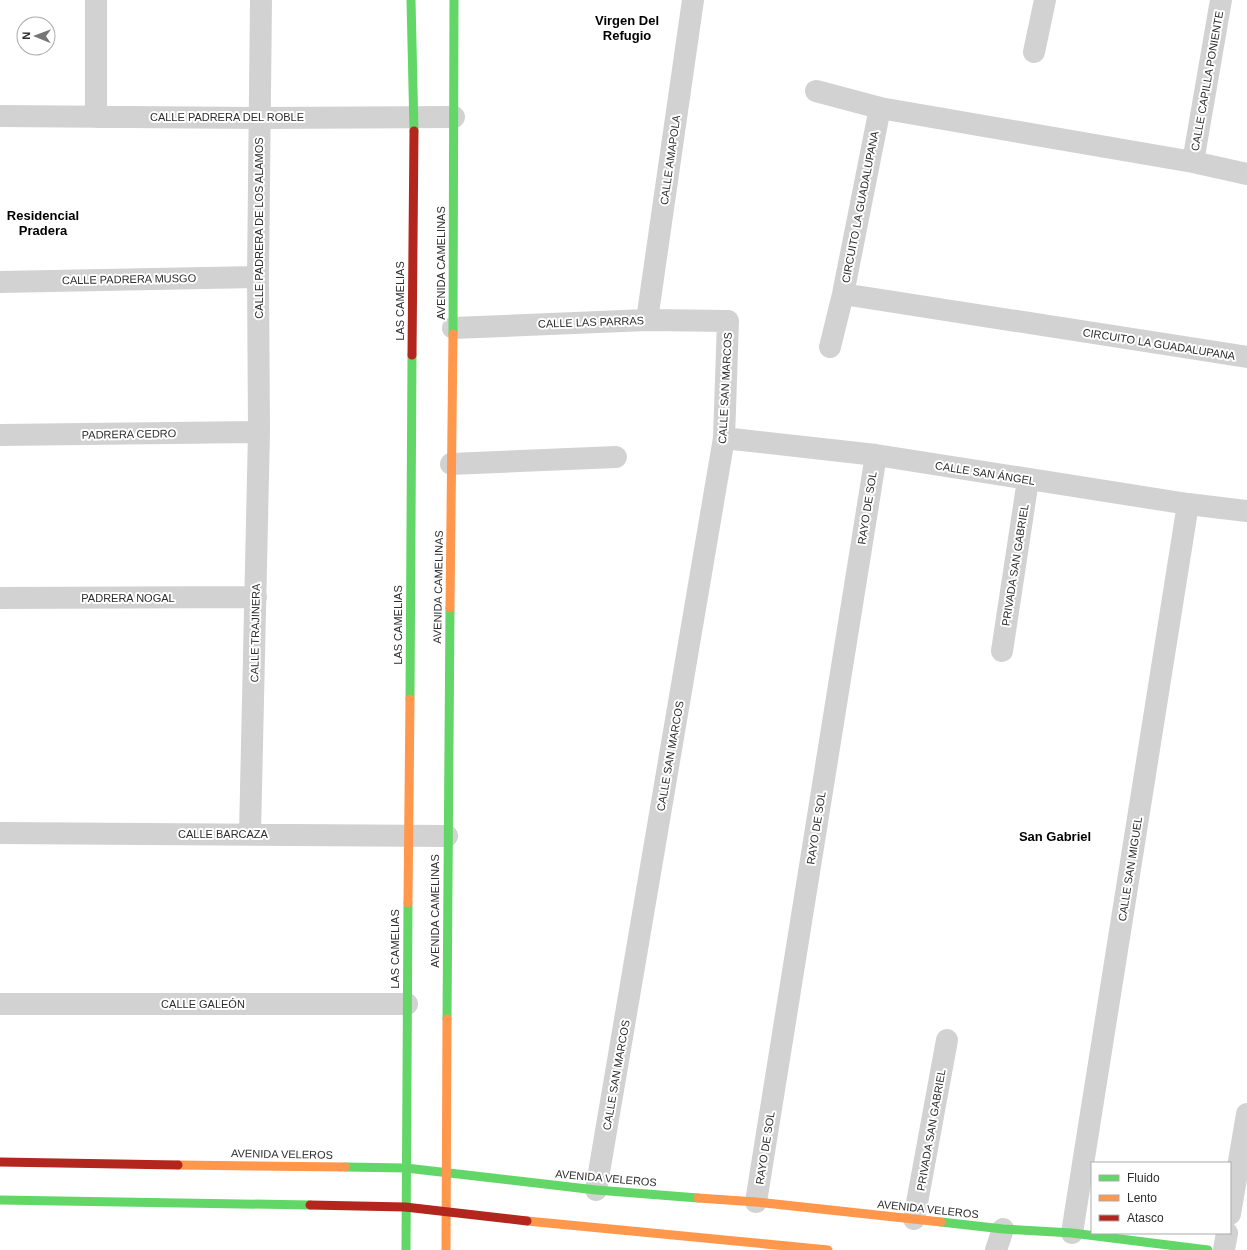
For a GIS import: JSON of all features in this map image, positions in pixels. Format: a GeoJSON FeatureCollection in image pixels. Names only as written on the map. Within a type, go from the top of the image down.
{"type":"FeatureCollection","features":[{"type":"Feature","properties":{"kind":"street"},"geometry":{"type":"LineString","coordinates":[[96,0],[96,117]]}},
{"type":"Feature","properties":{"kind":"street","name":"CALLE PADRERA DE LOS ALAMOS"},"geometry":{"type":"LineString","coordinates":[[259,432],[258,277],[261,0]]}},
{"type":"Feature","properties":{"kind":"street","name":"LAS CAMELIAS"},"geometry":{"type":"LineString","coordinates":[[406,1250],[414,117],[411,0]]}},
{"type":"Feature","properties":{"kind":"street","name":"AVENIDA CAMELINAS"},"geometry":{"type":"LineString","coordinates":[[446,1250],[447,836],[453,328],[454,0]]}},
{"type":"Feature","properties":{"kind":"street","name":"CALLE AMAPOLA"},"geometry":{"type":"LineString","coordinates":[[647,320],[693,0]]}},
{"type":"Feature","properties":{"kind":"street"},"geometry":{"type":"LineString","coordinates":[[1034,52],[1045,0]]}},
{"type":"Feature","properties":{"kind":"street","name":"CALLE CAPILLA PONIENTE"},"geometry":{"type":"LineString","coordinates":[[1193,162],[1222,0]]}},
{"type":"Feature","properties":{"kind":"street"},"geometry":{"type":"LineString","coordinates":[[816,91],[880,108],[1193,162],[1247,174]]}},
{"type":"Feature","properties":{"kind":"street","name":"CIRCUITO LA GUADALUPANA"},"geometry":{"type":"LineString","coordinates":[[880,108],[843,294],[1247,357]]}},
{"type":"Feature","properties":{"kind":"street","name":"CALLE PADRERA DEL ROBLE"},"geometry":{"type":"LineString","coordinates":[[0,116],[260,118],[454,116]]}},
{"type":"Feature","properties":{"kind":"street","name":"CALLE PADRERA MUSGO"},"geometry":{"type":"LineString","coordinates":[[0,282],[258,277]]}},
{"type":"Feature","properties":{"kind":"street"},"geometry":{"type":"LineString","coordinates":[[830,347],[843,294]]}},
{"type":"Feature","properties":{"kind":"street","name":"CALLE LAS PARRAS"},"geometry":{"type":"LineString","coordinates":[[453,328],[647,320],[728,321]]}},
{"type":"Feature","properties":{"kind":"street","name":"CALLE SAN MARCOS"},"geometry":{"type":"LineString","coordinates":[[596,1190],[724,438],[728,321]]}},
{"type":"Feature","properties":{"kind":"street","name":"PADRERA CEDRO"},"geometry":{"type":"LineString","coordinates":[[0,435],[259,432]]}},
{"type":"Feature","properties":{"kind":"street","name":"CALLE TRAJINERA"},"geometry":{"type":"LineString","coordinates":[[250,834],[259,432]]}},
{"type":"Feature","properties":{"kind":"street","name":"CALLE SAN ÁNGEL"},"geometry":{"type":"LineString","coordinates":[[724,438],[876,455],[1028,480],[1188,504],[1247,511]]}},
{"type":"Feature","properties":{"kind":"street","name":"RAYO DE SOL"},"geometry":{"type":"LineString","coordinates":[[756,1202],[876,455]]}},
{"type":"Feature","properties":{"kind":"street"},"geometry":{"type":"LineString","coordinates":[[451,464],[616,457]]}},
{"type":"Feature","properties":{"kind":"street","name":"PRIVADA SAN GABRIEL"},"geometry":{"type":"LineString","coordinates":[[1002,651],[1028,480]]}},
{"type":"Feature","properties":{"kind":"street","name":"CALLE SAN MIGUEL"},"geometry":{"type":"LineString","coordinates":[[1072,1233],[1188,504]]}},
{"type":"Feature","properties":{"kind":"street","name":"PADRERA NOGAL"},"geometry":{"type":"LineString","coordinates":[[0,598],[256,597]]}},
{"type":"Feature","properties":{"kind":"street","name":"CALLE BARCAZA"},"geometry":{"type":"LineString","coordinates":[[0,833],[447,836]]}},
{"type":"Feature","properties":{"kind":"street","name":"CALLE GALEÓN"},"geometry":{"type":"LineString","coordinates":[[0,1004],[407,1004]]}},
{"type":"Feature","properties":{"kind":"street","name":"PRIVADA SAN GABRIEL"},"geometry":{"type":"LineString","coordinates":[[914,1219],[947,1040]]}},
{"type":"Feature","properties":{"kind":"street"},"geometry":{"type":"LineString","coordinates":[[1231,1208],[1247,1114]]}},
{"type":"Feature","properties":{"kind":"street","name":"AVENIDA VELEROS"},"geometry":{"type":"LineString","coordinates":[[0,1162],[406,1168],[447,1174],[596,1190],[756,1202],[1003,1229],[1072,1233],[1208,1250]]}},
{"type":"Feature","properties":{"kind":"street"},"geometry":{"type":"LineString","coordinates":[[0,1200],[406,1207],[446,1213],[828,1250]]}},
{"type":"Feature","properties":{"kind":"street"},"geometry":{"type":"LineString","coordinates":[[996,1250],[1003,1229]]}},
{"type":"Feature","properties":{"kind":"street"},"geometry":{"type":"LineString","coordinates":[[1224,1250],[1227,1234]]}},
{"type":"Feature","properties":{"kind":"traffic: fast"},"geometry":{"type":"LineString","coordinates":[[411,0],[414,131]]}},
{"type":"Feature","properties":{"kind":"traffic: fast"},"geometry":{"type":"LineString","coordinates":[[453,334],[454,0]]}},
{"type":"Feature","properties":{"kind":"traffic: fast"},"geometry":{"type":"LineString","coordinates":[[410,699],[412,355]]}},
{"type":"Feature","properties":{"kind":"traffic: fast"},"geometry":{"type":"LineString","coordinates":[[447,1019],[450,608]]}},
{"type":"Feature","properties":{"kind":"traffic: fast"},"geometry":{"type":"LineString","coordinates":[[406,1250],[408,903]]}},
{"type":"Feature","properties":{"kind":"traffic: fast"},"geometry":{"type":"LineString","coordinates":[[345,1167],[406,1168],[596,1190],[698,1198]]}},
{"type":"Feature","properties":{"kind":"traffic: fast"},"geometry":{"type":"LineString","coordinates":[[0,1200],[310,1205]]}},
{"type":"Feature","properties":{"kind":"traffic: fast"},"geometry":{"type":"LineString","coordinates":[[941,1222],[1003,1229],[1072,1233],[1208,1250]]}},
{"type":"Feature","properties":{"kind":"traffic: slow"},"geometry":{"type":"LineString","coordinates":[[450,608],[453,334]]}},
{"type":"Feature","properties":{"kind":"traffic: slow"},"geometry":{"type":"LineString","coordinates":[[408,903],[410,699]]}},
{"type":"Feature","properties":{"kind":"traffic: slow"},"geometry":{"type":"LineString","coordinates":[[446,1250],[447,1019]]}},
{"type":"Feature","properties":{"kind":"traffic: slow"},"geometry":{"type":"LineString","coordinates":[[178,1165],[345,1167]]}},
{"type":"Feature","properties":{"kind":"traffic: slow"},"geometry":{"type":"LineString","coordinates":[[698,1198],[756,1202],[941,1222]]}},
{"type":"Feature","properties":{"kind":"traffic: slow"},"geometry":{"type":"LineString","coordinates":[[527,1221],[828,1250]]}},
{"type":"Feature","properties":{"kind":"traffic: jam"},"geometry":{"type":"LineString","coordinates":[[412,355],[414,131]]}},
{"type":"Feature","properties":{"kind":"traffic: jam"},"geometry":{"type":"LineString","coordinates":[[0,1162],[178,1165]]}},
{"type":"Feature","properties":{"kind":"traffic: jam"},"geometry":{"type":"LineString","coordinates":[[310,1205],[405,1207],[527,1221]]}},
{"type":"Feature","properties":{"kind":"district","name":"Virgen Del Refugio"},"geometry":{"type":"Point","coordinates":[627,28]}},
{"type":"Feature","properties":{"kind":"district","name":"Residencial Pradera"},"geometry":{"type":"Point","coordinates":[43,222]}},
{"type":"Feature","properties":{"kind":"district","name":"San Gabriel"},"geometry":{"type":"Point","coordinates":[1055,836]}}]}
